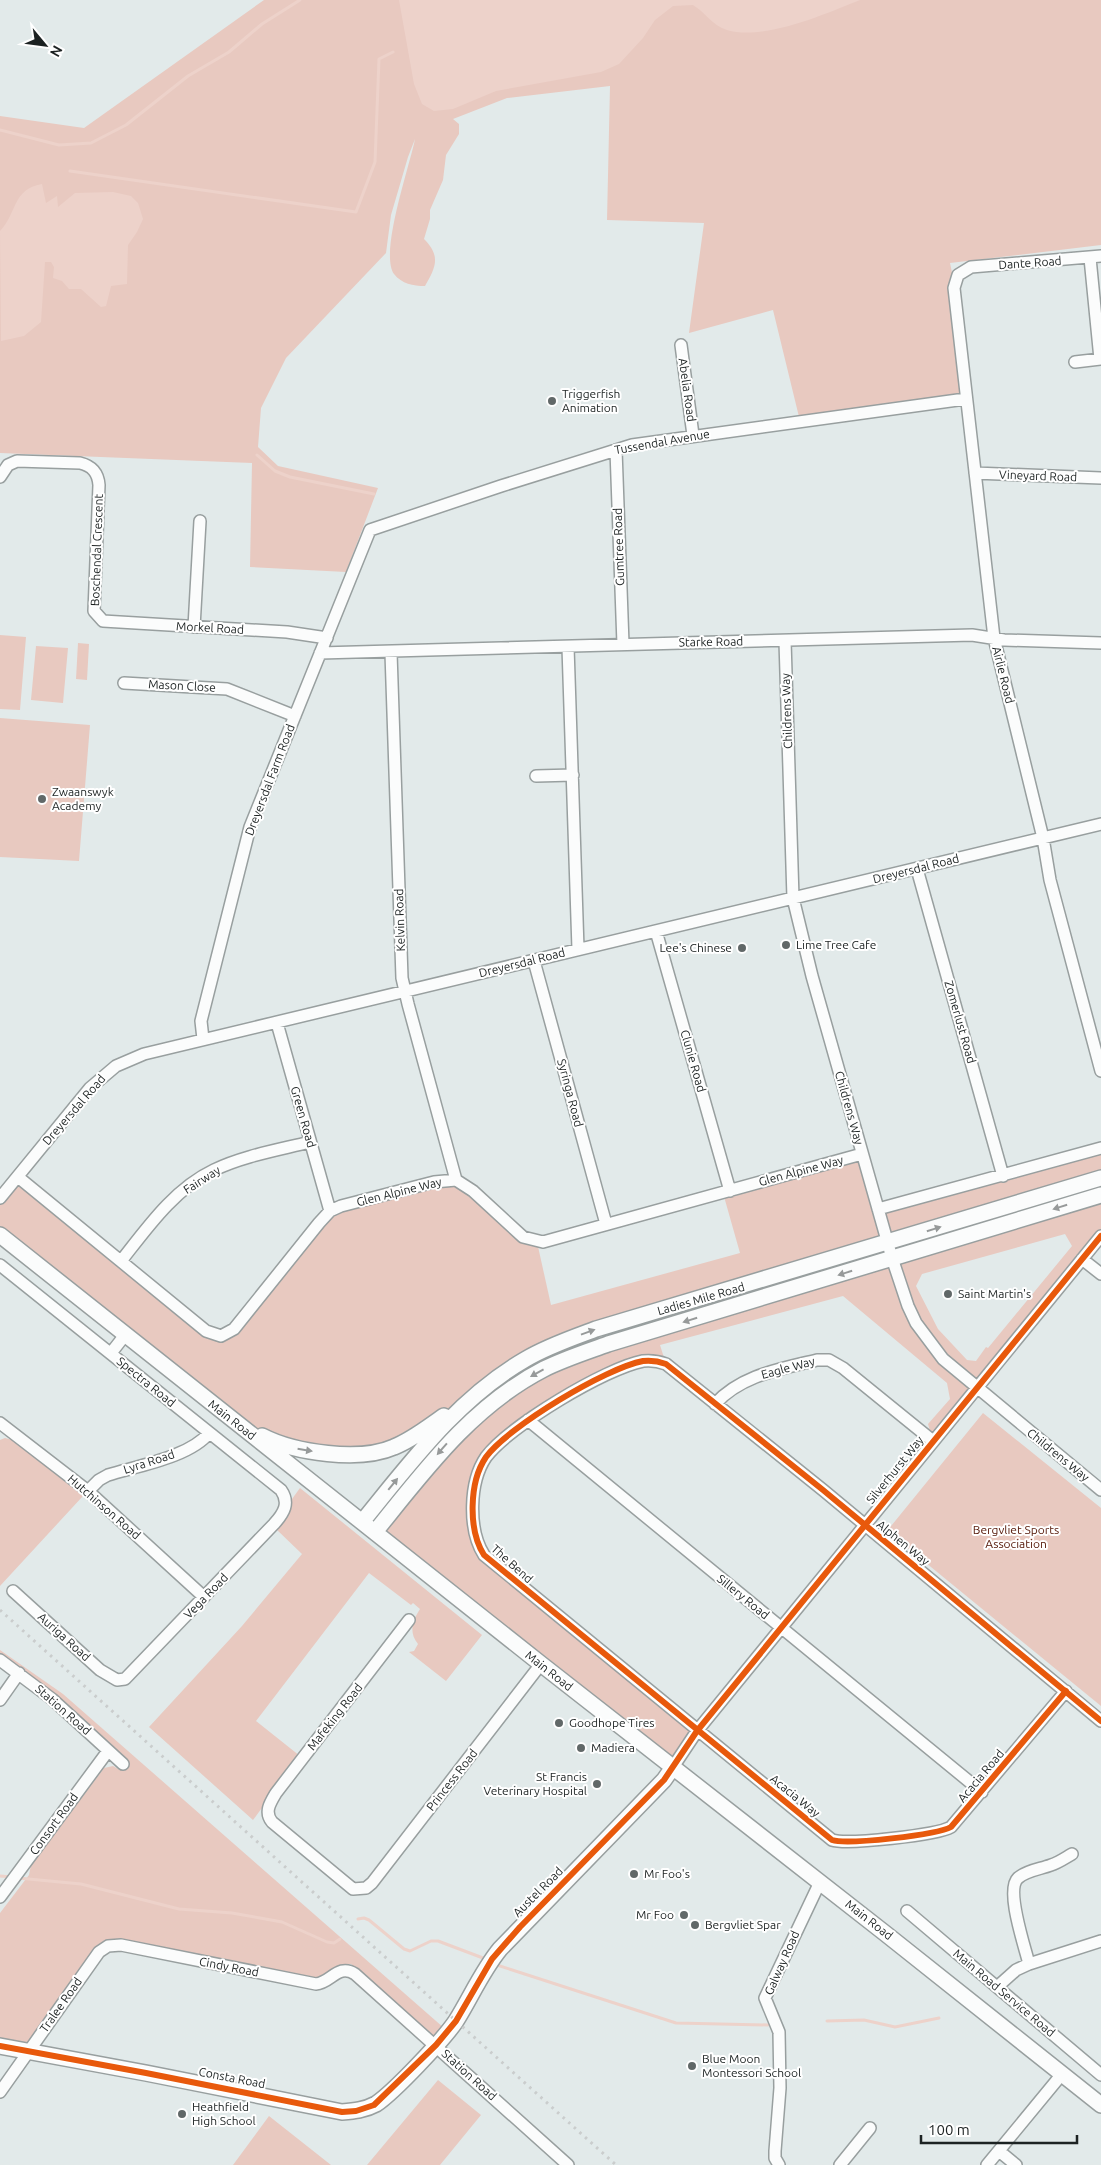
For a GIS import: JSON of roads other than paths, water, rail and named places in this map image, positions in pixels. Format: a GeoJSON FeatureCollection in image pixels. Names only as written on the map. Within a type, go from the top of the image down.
{"type":"FeatureCollection","features":[{"type":"Feature","properties":{"kind":"main road","name":"Ladies Mile Road"},"geometry":{"type":"LineString","coordinates":[[362,1522],[441,1428],[483,1388],[526,1359],[571,1338],[1101,1178]]}},
{"type":"Feature","properties":{"kind":"main road","name":"Ladies Mile Road"},"geometry":{"type":"LineString","coordinates":[[375,1532],[425,1469],[465,1426],[496,1400],[544,1369],[600,1347],[1101,1195]]}},
{"type":"Feature","properties":{"kind":"main road","name":"Main Road"},"geometry":{"type":"LineString","coordinates":[[0,1235],[540,1664],[820,1882],[1101,2105]]}},
{"type":"Feature","properties":{"kind":"main road"},"geometry":{"type":"LineString","coordinates":[[229,1418],[266,1439],[293,1448],[341,1454],[370,1454],[405,1442],[483,1388]]}},
{"type":"Feature","properties":{"kind":"main road","name":"Austel Road"},"geometry":{"type":"LineString","coordinates":[[436,2045],[456,2021],[490,1962],[520,1927],[664,1780],[673,1767]]}},
{"type":"Feature","properties":{"kind":"main road","name":"Consta Road"},"geometry":{"type":"LineString","coordinates":[[0,2046],[342,2112],[356,2111],[379,2101],[436,2045]]}},
{"type":"Feature","properties":{"kind":"street","name":"Dante Road"},"geometry":{"type":"LineString","coordinates":[[960,273],[970,267],[1095,257]]}},
{"type":"Feature","properties":{"kind":"street"},"geometry":{"type":"LineString","coordinates":[[1075,362],[1100,359],[1095,257]]}},
{"type":"Feature","properties":{"kind":"street","name":"Airlie Road"},"geometry":{"type":"LineString","coordinates":[[960,273],[954,288],[965,399],[994,638],[1043,838],[1050,880],[1101,1071]]}},
{"type":"Feature","properties":{"kind":"street","name":"Abelia Road"},"geometry":{"type":"LineString","coordinates":[[681,345],[693,435]]}},
{"type":"Feature","properties":{"kind":"street","name":"Tussendal Avenue"},"geometry":{"type":"LineString","coordinates":[[370,530],[616,450],[693,435],[965,399]]}},
{"type":"Feature","properties":{"kind":"street","name":"Gumtree Road"},"geometry":{"type":"LineString","coordinates":[[616,450],[623,644]]}},
{"type":"Feature","properties":{"kind":"street","name":"Boschendal Crescent"},"geometry":{"type":"LineString","coordinates":[[0,477],[8,464],[17,461],[80,463],[87,465],[96,473],[99,485],[94,610],[96,615]]}},
{"type":"Feature","properties":{"kind":"street","name":"Vineyard Road"},"geometry":{"type":"LineString","coordinates":[[975,473],[1101,478]]}},
{"type":"Feature","properties":{"kind":"street"},"geometry":{"type":"LineString","coordinates":[[194,627],[200,520]]}},
{"type":"Feature","properties":{"kind":"street","name":"Dreyersdal Farm Road"},"geometry":{"type":"LineString","coordinates":[[203,1039],[202,1021],[250,826],[370,530]]}},
{"type":"Feature","properties":{"kind":"street","name":"Morkel Road"},"geometry":{"type":"LineString","coordinates":[[96,615],[107,622],[302,634],[327,638]]}},
{"type":"Feature","properties":{"kind":"street","name":"Starke Road"},"geometry":{"type":"LineString","coordinates":[[320,653],[391,653],[623,644],[972,636],[1101,643]]}},
{"type":"Feature","properties":{"kind":"street","name":"Childrens Way"},"geometry":{"type":"LineString","coordinates":[[785,641],[794,898],[815,985],[862,1154],[887,1243],[908,1306],[916,1323],[943,1359],[1101,1490]]}},
{"type":"Feature","properties":{"kind":"street"},"geometry":{"type":"LineString","coordinates":[[568,647],[578,949]]}},
{"type":"Feature","properties":{"kind":"street","name":"Kelvin Road"},"geometry":{"type":"LineString","coordinates":[[391,653],[402,978],[456,1180]]}},
{"type":"Feature","properties":{"kind":"street","name":"Mason Close"},"geometry":{"type":"LineString","coordinates":[[124,683],[227,689],[295,716]]}},
{"type":"Feature","properties":{"kind":"street"},"geometry":{"type":"LineString","coordinates":[[536,776],[573,775]]}},
{"type":"Feature","properties":{"kind":"street","name":"Dreyersdal Road"},"geometry":{"type":"LineString","coordinates":[[0,1198],[102,1076],[116,1066],[144,1054],[1101,824]]}},
{"type":"Feature","properties":{"kind":"street","name":"Zomerlust Road"},"geometry":{"type":"LineString","coordinates":[[917,869],[1003,1176]]}},
{"type":"Feature","properties":{"kind":"street","name":"Clunie Road"},"geometry":{"type":"LineString","coordinates":[[656,931],[730,1191]]}},
{"type":"Feature","properties":{"kind":"street","name":"Syringa Road"},"geometry":{"type":"LineString","coordinates":[[534,961],[606,1224]]}},
{"type":"Feature","properties":{"kind":"street","name":"Green Road"},"geometry":{"type":"LineString","coordinates":[[277,1023],[330,1211]]}},
{"type":"Feature","properties":{"kind":"street","name":"Fairway"},"geometry":{"type":"LineString","coordinates":[[121,1261],[165,1208],[192,1183],[213,1170],[236,1161],[310,1142]]}},
{"type":"Feature","properties":{"kind":"street"},"geometry":{"type":"LineString","coordinates":[[878,1209],[1101,1148]]}},
{"type":"Feature","properties":{"kind":"street","name":"Glen Alpine Way"},"geometry":{"type":"LineString","coordinates":[[330,1211],[341,1206],[434,1182],[456,1180],[473,1191],[523,1237],[530,1240],[547,1242],[862,1154]]}},
{"type":"Feature","properties":{"kind":"street"},"geometry":{"type":"LineString","coordinates":[[18,1177],[206,1331],[221,1336],[234,1329],[330,1211]]}},
{"type":"Feature","properties":{"kind":"street","name":"Silverhurst Way"},"geometry":{"type":"LineString","coordinates":[[673,1767],[697,1731],[1101,1236]]}},
{"type":"Feature","properties":{"kind":"street"},"geometry":{"type":"LineString","coordinates":[[1082,1259],[1101,1274]]}},
{"type":"Feature","properties":{"kind":"street","name":"Spectra Road"},"geometry":{"type":"LineString","coordinates":[[0,1265],[281,1490],[286,1503]]}},
{"type":"Feature","properties":{"kind":"street"},"geometry":{"type":"LineString","coordinates":[[111,1353],[125,1335]]}},
{"type":"Feature","properties":{"kind":"street","name":"Eagle Way"},"geometry":{"type":"LineString","coordinates":[[715,1404],[730,1388],[746,1380],[817,1360],[829,1360],[843,1368],[933,1441]]}},
{"type":"Feature","properties":{"kind":"street","name":"The Bend"},"geometry":{"type":"LineString","coordinates":[[666,1364],[658,1361],[642,1362],[620,1370],[561,1399],[528,1420],[495,1448],[487,1457],[478,1473],[474,1517],[475,1538],[478,1547],[491,1563],[697,1731]]}},
{"type":"Feature","properties":{"kind":"street","name":"Alphen Way"},"geometry":{"type":"LineString","coordinates":[[666,1364],[1101,1721]]}},
{"type":"Feature","properties":{"kind":"street","name":"Sillery Road"},"geometry":{"type":"LineString","coordinates":[[528,1420],[982,1792]]}},
{"type":"Feature","properties":{"kind":"street","name":"Hutchinson Road"},"geometry":{"type":"LineString","coordinates":[[1,1425],[88,1491],[204,1597]]}},
{"type":"Feature","properties":{"kind":"street","name":"Lyra Road"},"geometry":{"type":"LineString","coordinates":[[88,1491],[99,1480],[108,1475],[183,1451],[198,1444],[209,1433]]}},
{"type":"Feature","properties":{"kind":"street","name":"Vega Road"},"geometry":{"type":"LineString","coordinates":[[117,1680],[125,1679],[133,1673],[280,1518],[286,1503]]}},
{"type":"Feature","properties":{"kind":"street","name":"Auriga Road"},"geometry":{"type":"LineString","coordinates":[[13,1591],[100,1670],[117,1680]]}},
{"type":"Feature","properties":{"kind":"street","name":"Mafeking Road"},"geometry":{"type":"LineString","coordinates":[[359,1890],[344,1883],[268,1816],[268,1809],[276,1794],[409,1620]]}},
{"type":"Feature","properties":{"kind":"street","name":"Station Road"},"geometry":{"type":"LineString","coordinates":[[0,1660],[52,1699],[123,1764]]}},
{"type":"Feature","properties":{"kind":"street","name":"Princess Road"},"geometry":{"type":"LineString","coordinates":[[359,1890],[366,1888],[372,1883],[540,1664]]}},
{"type":"Feature","properties":{"kind":"street"},"geometry":{"type":"LineString","coordinates":[[0,1700],[19,1673]]}},
{"type":"Feature","properties":{"kind":"street","name":"Acacia Road"},"geometry":{"type":"LineString","coordinates":[[892,1837],[945,1830],[958,1821],[1066,1691]]}},
{"type":"Feature","properties":{"kind":"street","name":"Acacia Way"},"geometry":{"type":"LineString","coordinates":[[697,1731],[826,1837],[839,1842],[892,1837]]}},
{"type":"Feature","properties":{"kind":"street","name":"Consort Road"},"geometry":{"type":"LineString","coordinates":[[0,1898],[108,1751]]}},
{"type":"Feature","properties":{"kind":"street"},"geometry":{"type":"LineString","coordinates":[[1029,1964],[1013,1896],[1013,1884],[1017,1878],[1025,1873],[1052,1865],[1072,1854]]}},
{"type":"Feature","properties":{"kind":"street","name":"Galway Road"},"geometry":{"type":"LineString","coordinates":[[779,2165],[775,2158],[775,2151],[780,2088],[779,2032],[765,1998],[820,1882]]}},
{"type":"Feature","properties":{"kind":"street","name":"Main Road Service Road"},"geometry":{"type":"LineString","coordinates":[[907,1911],[1101,2075]]}},
{"type":"Feature","properties":{"kind":"street"},"geometry":{"type":"LineString","coordinates":[[996,1987],[1016,1970],[1029,1964],[1101,1941]]}},
{"type":"Feature","properties":{"kind":"street","name":"Cindy Road"},"geometry":{"type":"LineString","coordinates":[[108,1946],[121,1945],[316,1984],[325,1982],[338,1972],[346,1970]]}},
{"type":"Feature","properties":{"kind":"street","name":"Tralee Road"},"geometry":{"type":"LineString","coordinates":[[0,2092],[100,1952],[108,1946]]}},
{"type":"Feature","properties":{"kind":"street","name":"Station Road"},"geometry":{"type":"LineString","coordinates":[[346,1970],[355,1974],[436,2045],[568,2165]]}},
{"type":"Feature","properties":{"kind":"street"},"geometry":{"type":"LineString","coordinates":[[987,2165],[1062,2074]]}},
{"type":"Feature","properties":{"kind":"street"},"geometry":{"type":"LineString","coordinates":[[840,2165],[870,2128]]}},
{"type":"Feature","properties":{"kind":"street"},"geometry":{"type":"LineString","coordinates":[[999,2151],[1016,2165]]}},
{"type":"Feature","properties":{"kind":"waterway"},"geometry":{"type":"LineString","coordinates":[[0,130],[59,145],[91,143],[126,125],[188,76],[229,52],[262,24],[300,0]]}},
{"type":"Feature","properties":{"kind":"waterway"},"geometry":{"type":"LineString","coordinates":[[70,171],[356,212],[375,162],[379,59],[393,52]]}},
{"type":"Feature","properties":{"kind":"waterway"},"geometry":{"type":"LineString","coordinates":[[257,455],[275,471],[290,477],[374,494]]}},
{"type":"Feature","properties":{"kind":"waterway"},"geometry":{"type":"LineString","coordinates":[[0,1876],[12,1877]]}},
{"type":"Feature","properties":{"kind":"waterway"},"geometry":{"type":"LineString","coordinates":[[18,1878],[81,1884],[179,1909],[232,1913],[282,1922],[327,1942],[334,1943],[340,1939]]}},
{"type":"Feature","properties":{"kind":"waterway"},"geometry":{"type":"LineString","coordinates":[[358,1919],[364,1918],[369,1920],[404,1949],[410,1951],[431,1941],[438,1941],[483,1958]]}},
{"type":"Feature","properties":{"kind":"waterway"},"geometry":{"type":"LineString","coordinates":[[497,1965],[676,2023],[768,2025]]}},
{"type":"Feature","properties":{"kind":"waterway"},"geometry":{"type":"LineString","coordinates":[[827,2021],[864,2020],[895,2027],[939,2018]]}},
{"type":"Feature","properties":{"kind":"railway"},"geometry":{"type":"LineString","coordinates":[[0,1610],[616,2165]]}},
{"type":"Feature","properties":{"kind":"place","name":"Triggerfish Animation"},"geometry":{"type":"Point","coordinates":[552,401]}},
{"type":"Feature","properties":{"kind":"place","name":"Zwaanswyk Academy"},"geometry":{"type":"Point","coordinates":[42,799]}},
{"type":"Feature","properties":{"kind":"place","name":"Lime Tree Cafe"},"geometry":{"type":"Point","coordinates":[786,945]}},
{"type":"Feature","properties":{"kind":"place","name":"Lee's Chinese"},"geometry":{"type":"Point","coordinates":[742,948]}},
{"type":"Feature","properties":{"kind":"place","name":"Saint Martin's"},"geometry":{"type":"Point","coordinates":[948,1294]}},
{"type":"Feature","properties":{"kind":"place","name":"Goodhope Tires"},"geometry":{"type":"Point","coordinates":[559,1723]}},
{"type":"Feature","properties":{"kind":"place","name":"Madiera"},"geometry":{"type":"Point","coordinates":[581,1748]}},
{"type":"Feature","properties":{"kind":"place","name":"St Francis Veterinary Hospital"},"geometry":{"type":"Point","coordinates":[597,1784]}},
{"type":"Feature","properties":{"kind":"place","name":"Mr Foo's"},"geometry":{"type":"Point","coordinates":[634,1874]}},
{"type":"Feature","properties":{"kind":"place","name":"Mr Foo"},"geometry":{"type":"Point","coordinates":[684,1915]}},
{"type":"Feature","properties":{"kind":"place","name":"Bergvliet Spar"},"geometry":{"type":"Point","coordinates":[695,1925]}},
{"type":"Feature","properties":{"kind":"place","name":"Blue Moon Montessori School"},"geometry":{"type":"Point","coordinates":[692,2066]}},
{"type":"Feature","properties":{"kind":"place","name":"Heathfield High School"},"geometry":{"type":"Point","coordinates":[182,2114]}},
{"type":"Feature","properties":{"kind":"park label","name":"Bergvliet Sports Association"},"geometry":{"type":"Point","coordinates":[1016,1537]}}]}
